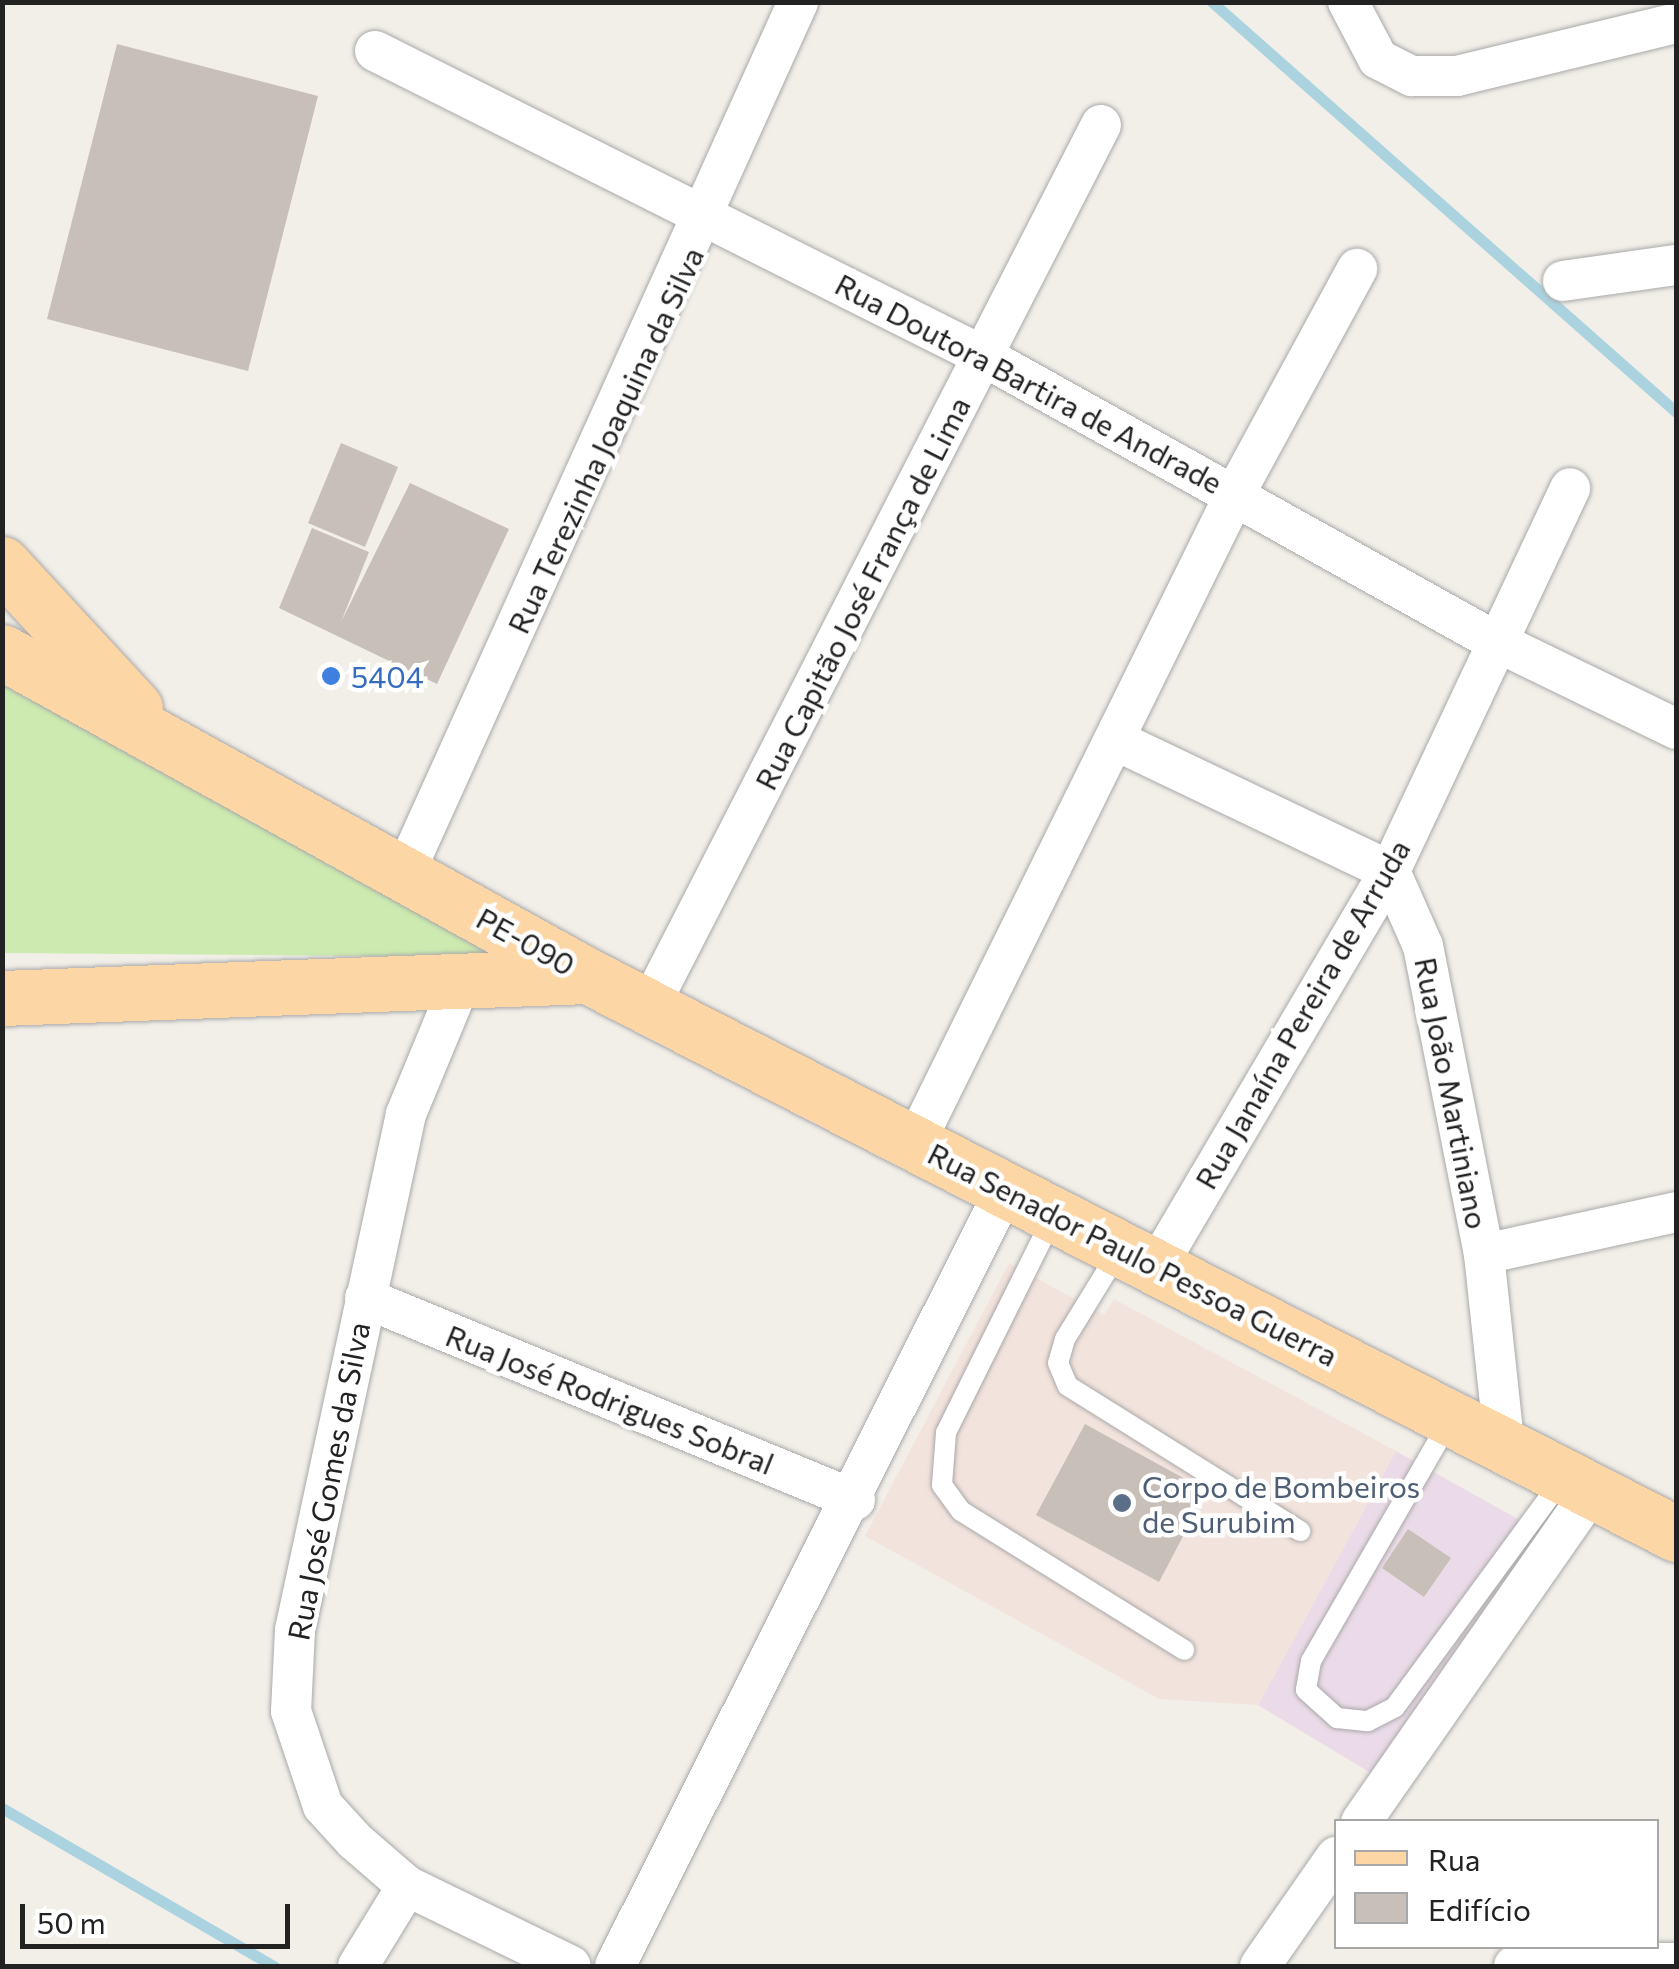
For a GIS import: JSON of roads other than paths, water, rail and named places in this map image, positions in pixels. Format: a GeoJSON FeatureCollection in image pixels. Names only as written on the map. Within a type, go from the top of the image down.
{"type":"FeatureCollection","features":[{"type":"Feature","properties":{"kind":"main road","name":"PE-090"},"geometry":{"type":"LineString","coordinates":[[2,564],[164,740]]}},
{"type":"Feature","properties":{"kind":"main road","name":"PE-090"},"geometry":{"type":"LineString","coordinates":[[2,652],[588,976]]}},
{"type":"Feature","properties":{"kind":"main road","name":"PE-090"},"geometry":{"type":"LineString","coordinates":[[2,998],[460,986],[588,976]]}},
{"type":"Feature","properties":{"kind":"main road","name":"Rua Senador Paulo Pessoa Guerra"},"geometry":{"type":"LineString","coordinates":[[588,976],[1052,1217],[1504,1442],[1676,1534]]}},
{"type":"Feature","properties":{"kind":"street","name":"Rua Terezinha Joaquina da Silva"},"geometry":{"type":"LineString","coordinates":[[404,874],[708,216],[798,2]]}},
{"type":"Feature","properties":{"kind":"street"},"geometry":{"type":"LineString","coordinates":[[1348,2],[1378,59],[1412,76],[1457,76],[1676,22]]}},
{"type":"Feature","properties":{"kind":"street","name":"Rua Doutora Bartira de Andrade"},"geometry":{"type":"LineString","coordinates":[[374,51],[983,356],[1236,492],[1491,639],[1676,729]]}},
{"type":"Feature","properties":{"kind":"street","name":"Rua Capitão José França de Lima"},"geometry":{"type":"LineString","coordinates":[[650,1007],[1101,125]]}},
{"type":"Feature","properties":{"kind":"street"},"geometry":{"type":"LineString","coordinates":[[1563,281],[1676,265]]}},
{"type":"Feature","properties":{"kind":"street"},"geometry":{"type":"LineString","coordinates":[[915,1143],[1117,741],[1236,492],[1357,269]]}},
{"type":"Feature","properties":{"kind":"street","name":"Rua Janaína Pereira de Arruda"},"geometry":{"type":"LineString","coordinates":[[1139,1257],[1390,871],[1491,639],[1570,488]]}},
{"type":"Feature","properties":{"kind":"street"},"geometry":{"type":"LineString","coordinates":[[1117,741],[1390,871]]}},
{"type":"Feature","properties":{"kind":"street","name":"Rua João Martiniano"},"geometry":{"type":"LineString","coordinates":[[1390,871],[1424,946],[1484,1254],[1504,1442]]}},
{"type":"Feature","properties":{"kind":"street","name":"Rua José Gomes da Silva"},"geometry":{"type":"LineString","coordinates":[[460,986],[406,1114],[294,1630],[291,1711],[323,1806],[407,1886],[571,1966]]}},
{"type":"Feature","properties":{"kind":"street"},"geometry":{"type":"LineString","coordinates":[[615,1966],[855,1500],[1006,1190]]}},
{"type":"Feature","properties":{"kind":"street"},"geometry":{"type":"LineString","coordinates":[[1484,1254],[1676,1212]]}},
{"type":"Feature","properties":{"kind":"street","name":"Rua José Rodrigues Sobral"},"geometry":{"type":"LineString","coordinates":[[365,1298],[855,1500]]}},
{"type":"Feature","properties":{"kind":"street"},"geometry":{"type":"LineString","coordinates":[[1363,1819],[1579,1483]]}},
{"type":"Feature","properties":{"kind":"street"},"geometry":{"type":"LineString","coordinates":[[1260,1966],[1334,1860]]}},
{"type":"Feature","properties":{"kind":"street"},"geometry":{"type":"LineString","coordinates":[[358,1966],[407,1886]]}},
{"type":"Feature","properties":{"kind":"street"},"geometry":{"type":"LineString","coordinates":[[1514,1966],[1676,1963]]}},
{"type":"Feature","properties":{"kind":"lane"},"geometry":{"type":"LineString","coordinates":[[1052,1217],[946,1432],[942,1485],[961,1511],[1184,1650]]}},
{"type":"Feature","properties":{"kind":"lane"},"geometry":{"type":"LineString","coordinates":[[1139,1257],[1065,1339],[1058,1363],[1068,1386],[1300,1531]]}},
{"type":"Feature","properties":{"kind":"lane"},"geometry":{"type":"LineString","coordinates":[[1453,1416],[1311,1661],[1306,1690],[1337,1718],[1368,1721],[1394,1707],[1579,1483]]}},
{"type":"Feature","properties":{"kind":"waterway"},"geometry":{"type":"LineString","coordinates":[[1212,2],[1676,412]]}},
{"type":"Feature","properties":{"kind":"waterway"},"geometry":{"type":"LineString","coordinates":[[2,1808],[274,1966]]}},
{"type":"Feature","properties":{"kind":"place","name":"5404"},"geometry":{"type":"Point","coordinates":[331,676]}},
{"type":"Feature","properties":{"kind":"place","name":"Corpo de Bombeiros de Surubim"},"geometry":{"type":"Point","coordinates":[1122,1503]}}]}
